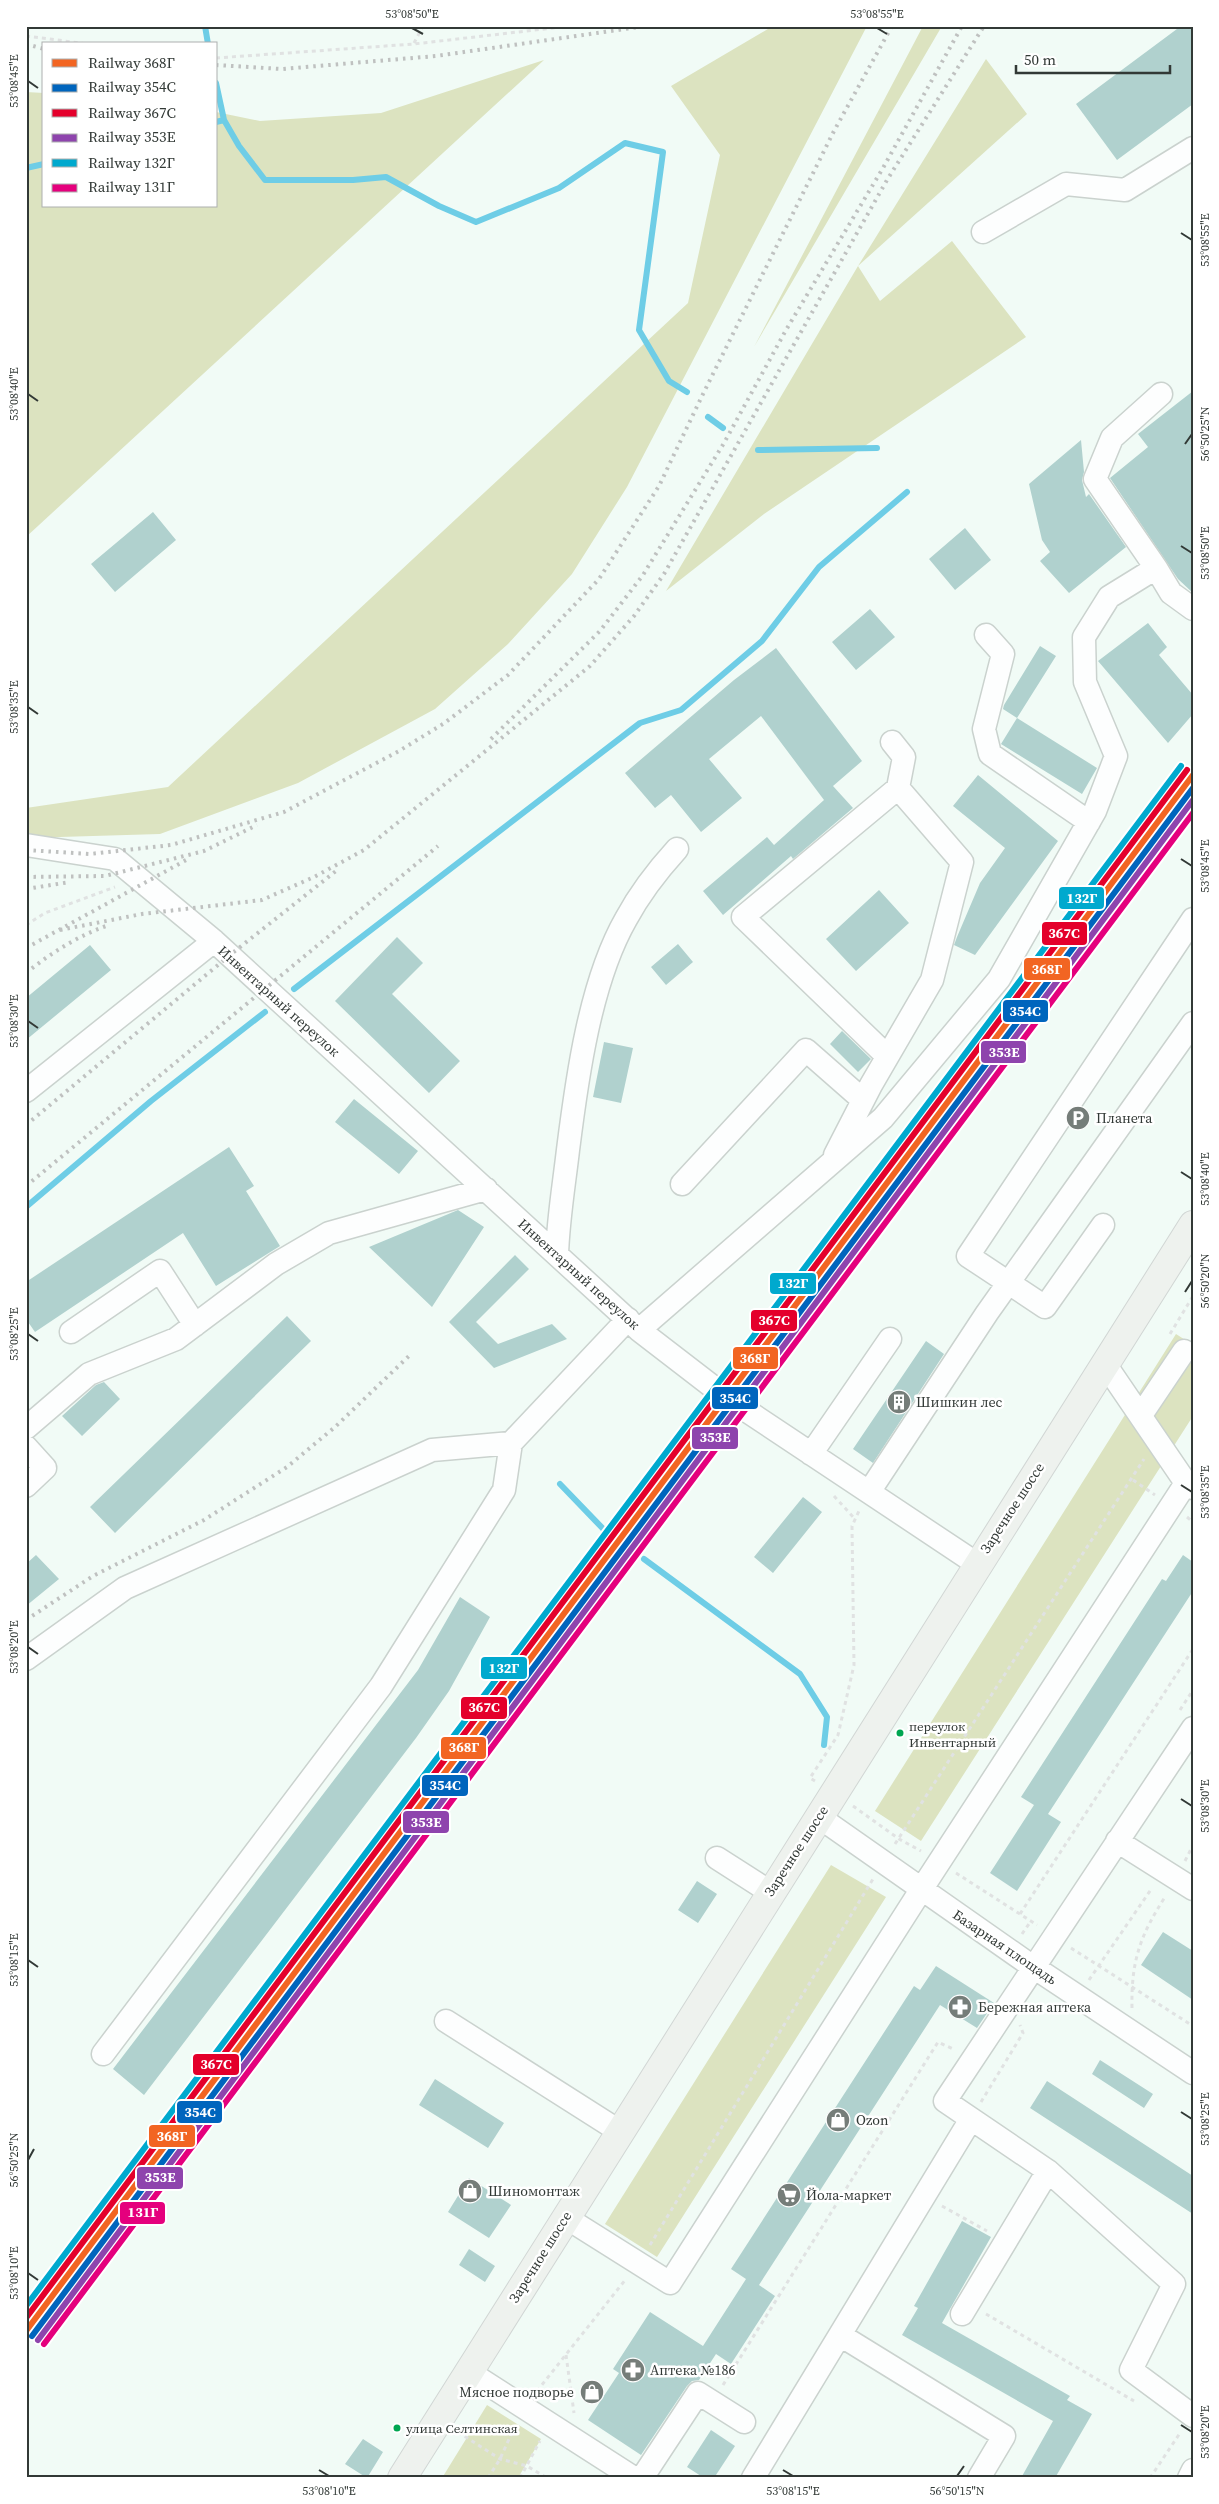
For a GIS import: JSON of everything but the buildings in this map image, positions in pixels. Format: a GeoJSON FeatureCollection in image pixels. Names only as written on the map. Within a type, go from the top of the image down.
{"type":"FeatureCollection","features":[{"type":"Feature","properties":{"kind":"main road","name":"Заречное шоссе"},"geometry":{"type":"LineString","coordinates":[[402,2478],[470,2372],[619,2130],[1193,1225]]}},
{"type":"Feature","properties":{"kind":"street"},"geometry":{"type":"LineString","coordinates":[[983,232],[1066,184],[1125,190],[1193,148]]}},
{"type":"Feature","properties":{"kind":"street"},"geometry":{"type":"LineString","coordinates":[[1162,394],[1112,438],[1095,479],[1171,593],[1193,608]]}},
{"type":"Feature","properties":{"kind":"street"},"geometry":{"type":"LineString","coordinates":[[103,2054],[381,1686],[504,1490],[511,1443],[634,1324],[830,1164],[883,1118],[999,979],[1089,822],[1116,756],[1085,682],[1084,637],[1109,597],[1156,568]]}},
{"type":"Feature","properties":{"kind":"street"},"geometry":{"type":"LineString","coordinates":[[986,635],[1002,654],[984,729],[990,754],[1089,822]]}},
{"type":"Feature","properties":{"kind":"street"},"geometry":{"type":"LineString","coordinates":[[887,1056],[743,917],[898,788],[904,757],[892,742]]}},
{"type":"Feature","properties":{"kind":"street"},"geometry":{"type":"LineString","coordinates":[[830,1164],[887,1056],[932,980],[962,862],[898,788]]}},
{"type":"Feature","properties":{"kind":"street","name":"Инвентарный переулок"},"geometry":{"type":"LineString","coordinates":[[26,845],[115,859],[214,941],[634,1324],[726,1397],[977,1564]]}},
{"type":"Feature","properties":{"kind":"street"},"geometry":{"type":"LineString","coordinates":[[558,1255],[558,1229],[577,1078],[602,977],[629,913],[649,881],[677,849]]}},
{"type":"Feature","properties":{"kind":"street"},"geometry":{"type":"LineString","coordinates":[[1103,1225],[1045,1307],[968,1256],[1193,919]]}},
{"type":"Feature","properties":{"kind":"street"},"geometry":{"type":"LineString","coordinates":[[26,1092],[214,941]]}},
{"type":"Feature","properties":{"kind":"street"},"geometry":{"type":"LineString","coordinates":[[870,1492],[1008,1283],[1193,1023]]}},
{"type":"Feature","properties":{"kind":"street"},"geometry":{"type":"LineString","coordinates":[[682,1184],[806,1050],[863,1100]]}},
{"type":"Feature","properties":{"kind":"street"},"geometry":{"type":"LineString","coordinates":[[26,1428],[89,1374],[176,1339],[276,1264],[329,1233],[486,1189]]}},
{"type":"Feature","properties":{"kind":"street"},"geometry":{"type":"LineString","coordinates":[[71,1332],[160,1271],[195,1325]]}},
{"type":"Feature","properties":{"kind":"street"},"geometry":{"type":"LineString","coordinates":[[811,1454],[890,1339]]}},
{"type":"Feature","properties":{"kind":"street"},"geometry":{"type":"LineString","coordinates":[[1141,1415],[1184,1351]]}},
{"type":"Feature","properties":{"kind":"street"},"geometry":{"type":"LineString","coordinates":[[565,2217],[670,2283],[939,1862],[1189,1486],[1105,1364]]}},
{"type":"Feature","properties":{"kind":"street"},"geometry":{"type":"LineString","coordinates":[[26,1660],[125,1588],[423,1454],[432,1450],[511,1443]]}},
{"type":"Feature","properties":{"kind":"street"},"geometry":{"type":"LineString","coordinates":[[26,1448],[45,1468],[26,1486]]}},
{"type":"Feature","properties":{"kind":"street"},"geometry":{"type":"LineString","coordinates":[[1192,2415],[1131,2370],[1174,2284],[1048,2171],[945,2101],[1032,1966],[1193,1728]]}},
{"type":"Feature","properties":{"kind":"street","name":"Базарная площадь"},"geometry":{"type":"LineString","coordinates":[[819,1817],[1032,1966],[1193,2073]]}},
{"type":"Feature","properties":{"kind":"street"},"geometry":{"type":"LineString","coordinates":[[1117,1841],[1177,1879]]}},
{"type":"Feature","properties":{"kind":"street"},"geometry":{"type":"LineString","coordinates":[[718,1858],[770,1892]]}},
{"type":"Feature","properties":{"kind":"street"},"geometry":{"type":"LineString","coordinates":[[446,2021],[619,2130]]}},
{"type":"Feature","properties":{"kind":"street"},"geometry":{"type":"LineString","coordinates":[[753,2478],[970,2119]]}},
{"type":"Feature","properties":{"kind":"street"},"geometry":{"type":"LineString","coordinates":[[965,2309],[1048,2171]]}},
{"type":"Feature","properties":{"kind":"street"},"geometry":{"type":"LineString","coordinates":[[840,2335],[1004,2436],[979,2478]]}},
{"type":"Feature","properties":{"kind":"street"},"geometry":{"type":"LineString","coordinates":[[470,2372],[633,2477],[698,2393],[744,2422]]}},
{"type":"Feature","properties":{"kind":"street"},"geometry":{"type":"LineString","coordinates":[[1189,2478],[1193,2470]]}},
{"type":"Feature","properties":{"kind":"path"},"geometry":{"type":"LineString","coordinates":[[414,44],[423,26]]}},
{"type":"Feature","properties":{"kind":"path"},"geometry":{"type":"LineString","coordinates":[[218,58],[414,44],[570,26]]}},
{"type":"Feature","properties":{"kind":"path"},"geometry":{"type":"LineString","coordinates":[[26,36],[72,42]]}},
{"type":"Feature","properties":{"kind":"path"},"geometry":{"type":"LineString","coordinates":[[26,925],[45,913],[138,878]]}},
{"type":"Feature","properties":{"kind":"path"},"geometry":{"type":"LineString","coordinates":[[488,2478],[500,2459],[523,2407],[639,2263],[883,1863],[1141,1468]]}},
{"type":"Feature","properties":{"kind":"path"},"geometry":{"type":"LineString","coordinates":[[870,1492],[852,1526],[854,1665],[838,1735],[810,1778],[834,1792],[899,1839],[939,1862],[1193,2026]]}},
{"type":"Feature","properties":{"kind":"path"},"geometry":{"type":"LineString","coordinates":[[1020,1914],[1193,1649]]}},
{"type":"Feature","properties":{"kind":"path"},"geometry":{"type":"LineString","coordinates":[[1133,2034],[1132,1971],[1146,1927],[1177,1879],[1193,1845]]}},
{"type":"Feature","properties":{"kind":"path"},"geometry":{"type":"LineString","coordinates":[[1078,1997],[1099,1966],[1177,1879]]}},
{"type":"Feature","properties":{"kind":"path"},"geometry":{"type":"LineString","coordinates":[[712,2402],[938,2042],[951,2049],[958,2047]]}},
{"type":"Feature","properties":{"kind":"path"},"geometry":{"type":"LineString","coordinates":[[924,2196],[1006,2241]]}},
{"type":"Feature","properties":{"kind":"path"},"geometry":{"type":"LineString","coordinates":[[965,2309],[1140,2404]]}},
{"type":"Feature","properties":{"kind":"path"},"geometry":{"type":"LineString","coordinates":[[566,2355],[574,2420]]}},
{"type":"Feature","properties":{"kind":"path"},"geometry":{"type":"LineString","coordinates":[[1150,2478],[1192,2415]]}},
{"type":"Feature","properties":{"kind":"path"},"geometry":{"type":"LineString","coordinates":[[439,2420],[500,2459],[527,2466],[547,2478]]}},
{"type":"Feature","properties":{"kind":"path"},"geometry":{"type":"LineString","coordinates":[[520,2478],[549,2424]]}},
{"type":"Feature","properties":{"kind":"green space"},"geometry":{"type":"Polygon","coordinates":[[[773,26],[867,26],[627,487],[572,574],[508,644],[435,709],[298,783],[160,834],[26,838],[26,808],[168,787],[688,303],[720,155],[671,86],[773,26]]]}},
{"type":"Feature","properties":{"kind":"green space"},"geometry":{"type":"Polygon","coordinates":[[[923,26],[942,26],[754,347],[923,26]]]}},
{"type":"Feature","properties":{"kind":"green space"},"geometry":{"type":"Polygon","coordinates":[[[986,59],[1027,114],[858,266],[986,59]]]}},
{"type":"Feature","properties":{"kind":"green space"},"geometry":{"type":"Polygon","coordinates":[[[544,60],[26,537],[26,92],[42,93],[42,208],[218,208],[218,112],[260,121],[381,113],[544,60]]]}},
{"type":"Feature","properties":{"kind":"green space"},"geometry":{"type":"Polygon","coordinates":[[[952,241],[1026,337],[764,514],[666,591],[858,266],[880,301],[952,241]]]}},
{"type":"Feature","properties":{"kind":"green space"},"geometry":{"type":"Polygon","coordinates":[[[1176,1334],[1193,1345],[1193,1416],[921,1841],[875,1811],[1176,1334]]]}},
{"type":"Feature","properties":{"kind":"green space"},"geometry":{"type":"Polygon","coordinates":[[[831,1865],[886,1897],[657,2257],[605,2224],[831,1865]]]}},
{"type":"Feature","properties":{"kind":"green space"},"geometry":{"type":"Polygon","coordinates":[[[487,2405],[541,2439],[518,2478],[442,2478],[487,2405]]]}},
{"type":"Feature","properties":{"kind":"waterway"},"geometry":{"type":"LineString","coordinates":[[205,26],[208,42]]}},
{"type":"Feature","properties":{"kind":"waterway"},"geometry":{"type":"LineString","coordinates":[[218,92],[224,120],[218,122]]}},
{"type":"Feature","properties":{"kind":"waterway"},"geometry":{"type":"LineString","coordinates":[[224,120],[239,146],[265,180],[353,180],[386,177],[439,206],[476,222],[559,188],[625,143],[663,152],[639,330],[669,381],[687,392]]}},
{"type":"Feature","properties":{"kind":"waterway"},"geometry":{"type":"LineString","coordinates":[[26,168],[42,164]]}},
{"type":"Feature","properties":{"kind":"waterway"},"geometry":{"type":"LineString","coordinates":[[708,417],[723,428]]}},
{"type":"Feature","properties":{"kind":"waterway"},"geometry":{"type":"LineString","coordinates":[[758,450],[877,448]]}},
{"type":"Feature","properties":{"kind":"waterway"},"geometry":{"type":"LineString","coordinates":[[294,989],[640,723],[681,710],[762,641],[819,567],[907,492]]}},
{"type":"Feature","properties":{"kind":"waterway"},"geometry":{"type":"LineString","coordinates":[[26,1207],[151,1101],[265,1012]]}},
{"type":"Feature","properties":{"kind":"waterway"},"geometry":{"type":"LineString","coordinates":[[560,1484],[611,1537]]}},
{"type":"Feature","properties":{"kind":"waterway"},"geometry":{"type":"LineString","coordinates":[[644,1559],[800,1674],[827,1717],[824,1745]]}},
{"type":"Feature","properties":{"kind":"railway"},"geometry":{"type":"LineString","coordinates":[[218,65],[282,69],[436,56],[646,26]]}},
{"type":"Feature","properties":{"kind":"railway"},"geometry":{"type":"LineString","coordinates":[[26,850],[90,854],[171,845],[284,812],[399,751],[443,724],[508,675],[599,579],[659,486],[834,131],[892,26]]}},
{"type":"Feature","properties":{"kind":"railway"},"geometry":{"type":"LineString","coordinates":[[491,739],[600,631],[643,575],[724,443],[786,330],[883,168],[962,26]]}},
{"type":"Feature","properties":{"kind":"railway"},"geometry":{"type":"LineString","coordinates":[[60,930],[142,914],[262,900],[314,877],[364,850],[590,666],[634,616],[664,574],[887,180],[984,26]]}},
{"type":"Feature","properties":{"kind":"railway"},"geometry":{"type":"LineString","coordinates":[[26,44],[42,48]]}},
{"type":"Feature","properties":{"kind":"railway"},"geometry":{"type":"LineString","coordinates":[[26,877],[105,876],[204,851],[257,825]]}},
{"type":"Feature","properties":{"kind":"railway"},"geometry":{"type":"LineString","coordinates":[[26,1186],[438,846]]}},
{"type":"Feature","properties":{"kind":"railway"},"geometry":{"type":"LineString","coordinates":[[26,948],[188,859]]}},
{"type":"Feature","properties":{"kind":"railway"},"geometry":{"type":"LineString","coordinates":[[26,1125],[230,955],[336,871]]}},
{"type":"Feature","properties":{"kind":"railway"},"geometry":{"type":"LineString","coordinates":[[26,889],[70,882]]}},
{"type":"Feature","properties":{"kind":"railway"},"geometry":{"type":"LineString","coordinates":[[26,973],[66,945],[109,925]]}},
{"type":"Feature","properties":{"kind":"railway"},"geometry":{"type":"LineString","coordinates":[[26,1620],[93,1576],[204,1520],[287,1467],[335,1427],[410,1355]]}},
{"type":"Feature","properties":{"kind":"rail line","name":"132Г"},"geometry":{"type":"LineString","coordinates":[[26,2306],[1181,766]]}},
{"type":"Feature","properties":{"kind":"rail line","name":"367С"},"geometry":{"type":"LineString","coordinates":[[26,2318],[1187,770]]}},
{"type":"Feature","properties":{"kind":"rail line","name":"368Г"},"geometry":{"type":"LineString","coordinates":[[26,2331],[1193,775]]}},
{"type":"Feature","properties":{"kind":"rail line","name":"354С"},"geometry":{"type":"LineString","coordinates":[[32,2336],[1193,788]]}},
{"type":"Feature","properties":{"kind":"rail line","name":"353Е"},"geometry":{"type":"LineString","coordinates":[[38,2340],[1193,800]]}},
{"type":"Feature","properties":{"kind":"rail line","name":"131Г"},"geometry":{"type":"LineString","coordinates":[[44,2344],[1193,813]]}},
{"type":"Feature","properties":{"kind":"place","name":"Планета"},"geometry":{"type":"Point","coordinates":[1078,1118]}},
{"type":"Feature","properties":{"kind":"place","name":"Шишкин лес"},"geometry":{"type":"Point","coordinates":[899,1402]}},
{"type":"Feature","properties":{"kind":"place","name":"переулок Инвентарный"},"geometry":{"type":"Point","coordinates":[900,1733]}},
{"type":"Feature","properties":{"kind":"place","name":"Бережная аптека"},"geometry":{"type":"Point","coordinates":[960,2007]}},
{"type":"Feature","properties":{"kind":"place","name":"Ozon"},"geometry":{"type":"Point","coordinates":[838,2120]}},
{"type":"Feature","properties":{"kind":"place","name":"Шиномонтаж"},"geometry":{"type":"Point","coordinates":[470,2191]}},
{"type":"Feature","properties":{"kind":"place","name":"Йола-маркет"},"geometry":{"type":"Point","coordinates":[789,2195]}},
{"type":"Feature","properties":{"kind":"place","name":"Аптека №186"},"geometry":{"type":"Point","coordinates":[633,2370]}},
{"type":"Feature","properties":{"kind":"place","name":"Мясное подворье"},"geometry":{"type":"Point","coordinates":[592,2392]}},
{"type":"Feature","properties":{"kind":"place","name":"улица Селтинская"},"geometry":{"type":"Point","coordinates":[397,2428]}}]}
